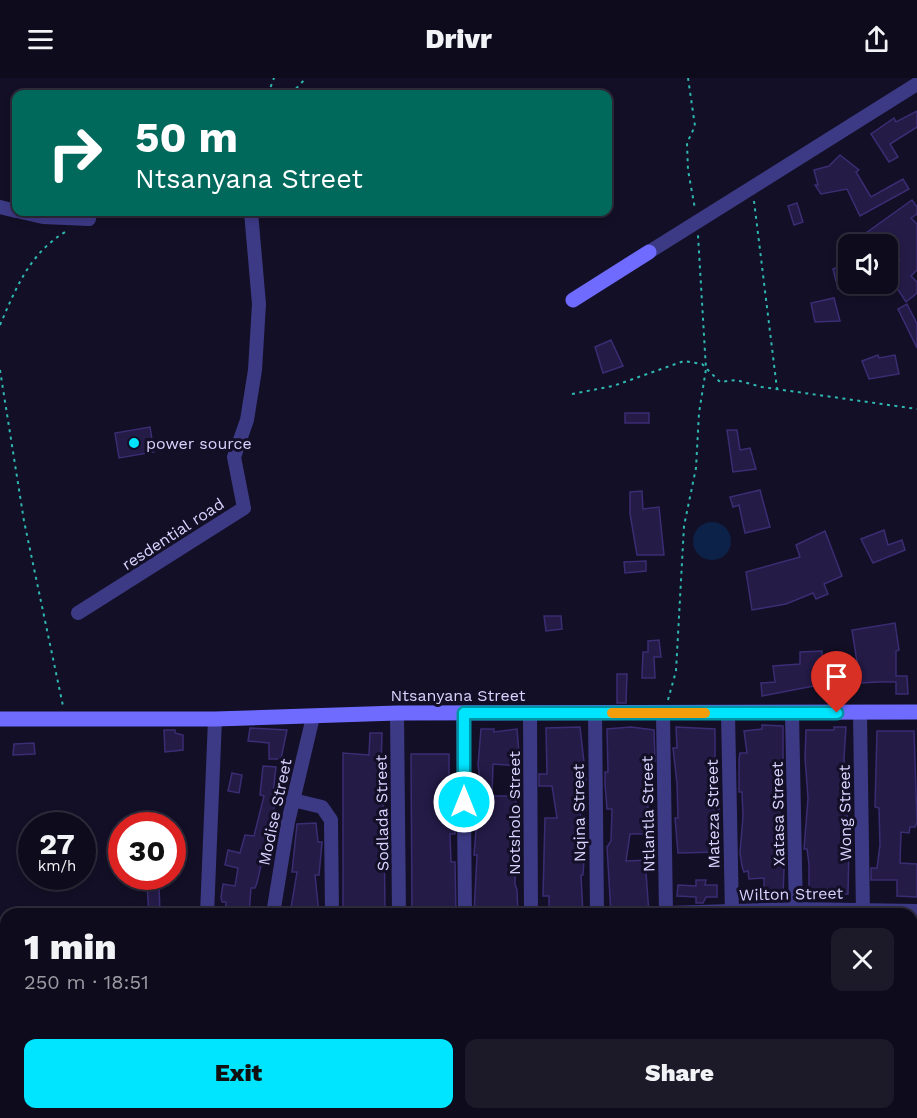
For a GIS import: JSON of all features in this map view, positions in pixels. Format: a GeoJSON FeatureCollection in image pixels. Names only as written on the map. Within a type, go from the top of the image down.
{"type":"FeatureCollection","features":[{"type":"Feature","properties":{"kind":"street"},"geometry":{"type":"LineString","coordinates":[[573,300],[917,84]]}},
{"type":"Feature","properties":{"kind":"street"},"geometry":{"type":"LineString","coordinates":[[43,216],[89,219]]}},
{"type":"Feature","properties":{"kind":"street","name":"resdential road"},"geometry":{"type":"LineString","coordinates":[[78,613],[244,508],[234,457],[247,420],[255,370],[259,304],[251,216]]}},
{"type":"Feature","properties":{"kind":"street","name":"Ntsanyana Street"},"geometry":{"type":"LineString","coordinates":[[0,719],[215,719],[397,713],[917,712]]}},
{"type":"Feature","properties":{"kind":"street","name":"Sodlada Street"},"geometry":{"type":"LineString","coordinates":[[397,713],[399,908]]}},
{"type":"Feature","properties":{"kind":"street"},"geometry":{"type":"LineString","coordinates":[[464,713],[465,908]]}},
{"type":"Feature","properties":{"kind":"street","name":"Notsholo Street"},"geometry":{"type":"LineString","coordinates":[[530,713],[531,908]]}},
{"type":"Feature","properties":{"kind":"street","name":"Nqina Street"},"geometry":{"type":"LineString","coordinates":[[595,713],[597,908]]}},
{"type":"Feature","properties":{"kind":"street","name":"Mateza Street"},"geometry":{"type":"LineString","coordinates":[[728,713],[732,908]]}},
{"type":"Feature","properties":{"kind":"street","name":"Xatasa Street"},"geometry":{"type":"LineString","coordinates":[[792,713],[796,908]]}},
{"type":"Feature","properties":{"kind":"street","name":"Wong Street"},"geometry":{"type":"LineString","coordinates":[[860,713],[863,908]]}},
{"type":"Feature","properties":{"kind":"street","name":"Ntlantla Street"},"geometry":{"type":"LineString","coordinates":[[663,714],[666,908]]}},
{"type":"Feature","properties":{"kind":"street","name":"Modise Street"},"geometry":{"type":"LineString","coordinates":[[274,908],[293,800],[313,717]]}},
{"type":"Feature","properties":{"kind":"street"},"geometry":{"type":"LineString","coordinates":[[207,908],[215,719]]}},
{"type":"Feature","properties":{"kind":"street"},"geometry":{"type":"LineString","coordinates":[[293,800],[322,807],[331,820],[332,908]]}},
{"type":"Feature","properties":{"kind":"path"},"geometry":{"type":"LineString","coordinates":[[295,90],[306,78]]}},
{"type":"Feature","properties":{"kind":"path"},"geometry":{"type":"LineString","coordinates":[[663,714],[676,671],[684,526],[696,468],[699,413],[706,369],[697,221],[688,170],[687,143],[695,126],[688,78]]}},
{"type":"Feature","properties":{"kind":"path"},"geometry":{"type":"LineString","coordinates":[[751,188],[754,196],[777,389]]}},
{"type":"Feature","properties":{"kind":"path"},"geometry":{"type":"LineString","coordinates":[[0,325],[32,260],[63,233],[89,219]]}},
{"type":"Feature","properties":{"kind":"path"},"geometry":{"type":"LineString","coordinates":[[572,394],[613,386],[684,361],[702,364],[720,382],[736,380],[777,389],[917,409]]}},
{"type":"Feature","properties":{"kind":"path"},"geometry":{"type":"LineString","coordinates":[[0,370],[24,521],[66,718]]}},
{"type":"Feature","properties":{"kind":"water"},"geometry":{"type":"Polygon","coordinates":[[[712,522],[719,523],[725,528],[730,534],[730,548],[725,554],[719,559],[712,560],[705,559],[699,554],[694,548],[693,541],[694,534],[699,528],[705,523],[712,522]]]}},
{"type":"Feature","properties":{"kind":"building"},"geometry":{"type":"Polygon","coordinates":[[[917,111],[917,127],[890,144],[898,157],[889,162],[871,134],[894,118],[896,122],[917,111]]]}},
{"type":"Feature","properties":{"kind":"building"},"geometry":{"type":"Polygon","coordinates":[[[840,155],[859,170],[856,172],[871,197],[903,179],[909,189],[860,216],[847,189],[821,194],[815,185],[818,185],[814,170],[829,166],[840,155]]]}},
{"type":"Feature","properties":{"kind":"building"},"geometry":{"type":"Polygon","coordinates":[[[912,200],[917,207],[917,214],[911,218],[917,224],[917,270],[911,276],[917,282],[917,293],[906,302],[898,290],[898,262],[900,260],[898,258],[898,234],[866,233],[912,200]]]}},
{"type":"Feature","properties":{"kind":"building"},"geometry":{"type":"Polygon","coordinates":[[[797,203],[803,222],[794,225],[788,206],[797,203]]]}},
{"type":"Feature","properties":{"kind":"building"},"geometry":{"type":"Polygon","coordinates":[[[838,267],[838,289],[833,269],[838,267]]]}},
{"type":"Feature","properties":{"kind":"building"},"geometry":{"type":"Polygon","coordinates":[[[834,298],[840,321],[815,322],[811,303],[834,298]]]}},
{"type":"Feature","properties":{"kind":"building"},"geometry":{"type":"Polygon","coordinates":[[[907,304],[917,324],[917,348],[898,309],[907,304]]]}},
{"type":"Feature","properties":{"kind":"building"},"geometry":{"type":"Polygon","coordinates":[[[611,340],[623,366],[603,373],[595,347],[611,340]]]}},
{"type":"Feature","properties":{"kind":"building"},"geometry":{"type":"Polygon","coordinates":[[[878,355],[879,358],[895,355],[899,374],[869,379],[862,361],[878,355]]]}},
{"type":"Feature","properties":{"kind":"building"},"geometry":{"type":"Polygon","coordinates":[[[625,413],[649,413],[649,423],[625,423],[625,413]]]}},
{"type":"Feature","properties":{"kind":"building","name":"power source"},"geometry":{"type":"Polygon","coordinates":[[[150,427],[154,452],[119,458],[115,433],[150,427]]]}},
{"type":"Feature","properties":{"kind":"building"},"geometry":{"type":"Polygon","coordinates":[[[727,430],[737,430],[740,450],[750,448],[756,469],[733,472],[727,430]]]}},
{"type":"Feature","properties":{"kind":"building"},"geometry":{"type":"Polygon","coordinates":[[[760,490],[770,527],[745,533],[739,505],[733,507],[730,497],[760,490]]]}},
{"type":"Feature","properties":{"kind":"building"},"geometry":{"type":"Polygon","coordinates":[[[642,491],[643,509],[659,507],[664,555],[637,555],[630,514],[630,492],[642,491]]]}},
{"type":"Feature","properties":{"kind":"building"},"geometry":{"type":"Polygon","coordinates":[[[884,530],[888,545],[902,540],[905,550],[873,563],[861,539],[884,530]]]}},
{"type":"Feature","properties":{"kind":"building"},"geometry":{"type":"Polygon","coordinates":[[[825,531],[842,576],[824,584],[828,594],[816,599],[813,593],[786,604],[752,610],[746,572],[800,557],[796,545],[825,531]]]}},
{"type":"Feature","properties":{"kind":"building"},"geometry":{"type":"Polygon","coordinates":[[[646,561],[646,571],[625,573],[624,562],[646,561]]]}},
{"type":"Feature","properties":{"kind":"building"},"geometry":{"type":"Polygon","coordinates":[[[544,616],[561,616],[562,629],[546,631],[544,616]]]}},
{"type":"Feature","properties":{"kind":"building"},"geometry":{"type":"Polygon","coordinates":[[[895,623],[899,650],[896,651],[896,676],[907,676],[908,694],[896,694],[896,682],[879,682],[819,685],[762,696],[761,683],[775,682],[773,666],[800,664],[800,652],[822,651],[822,663],[857,662],[852,630],[895,623]]]}},
{"type":"Feature","properties":{"kind":"building"},"geometry":{"type":"Polygon","coordinates":[[[659,640],[661,657],[654,657],[655,678],[642,678],[643,652],[648,652],[648,641],[659,640]]]}},
{"type":"Feature","properties":{"kind":"building"},"geometry":{"type":"Polygon","coordinates":[[[617,674],[627,674],[626,703],[617,703],[617,674]]]}},
{"type":"Feature","properties":{"kind":"building"},"geometry":{"type":"Polygon","coordinates":[[[762,725],[783,726],[783,807],[780,807],[781,837],[785,843],[783,895],[764,895],[764,878],[749,879],[748,871],[744,872],[740,853],[743,816],[742,792],[739,792],[740,753],[747,753],[744,731],[762,729],[762,725]]]}},
{"type":"Feature","properties":{"kind":"building"},"geometry":{"type":"Polygon","coordinates":[[[580,727],[586,780],[584,785],[580,785],[581,829],[586,829],[583,875],[581,875],[583,908],[549,908],[549,896],[543,896],[545,818],[557,818],[552,786],[539,786],[539,774],[547,774],[546,728],[580,727]]]}},
{"type":"Feature","properties":{"kind":"building"},"geometry":{"type":"Polygon","coordinates":[[[631,727],[654,730],[655,761],[646,761],[649,834],[630,834],[626,861],[650,860],[651,872],[646,872],[649,908],[611,908],[607,847],[611,841],[612,809],[607,809],[605,784],[605,772],[608,772],[607,729],[631,727]]]}},
{"type":"Feature","properties":{"kind":"building"},"geometry":{"type":"Polygon","coordinates":[[[676,727],[715,729],[715,772],[719,810],[718,852],[678,853],[675,818],[678,818],[677,784],[673,748],[677,748],[676,727]]]}},
{"type":"Feature","properties":{"kind":"building"},"geometry":{"type":"Polygon","coordinates":[[[834,727],[846,727],[844,758],[849,844],[848,894],[809,894],[809,864],[807,849],[804,849],[808,798],[805,758],[806,730],[834,730],[834,727]]]}},
{"type":"Feature","properties":{"kind":"building"},"geometry":{"type":"Polygon","coordinates":[[[250,728],[287,730],[281,759],[269,759],[269,743],[248,741],[250,728]]]}},
{"type":"Feature","properties":{"kind":"building"},"geometry":{"type":"Polygon","coordinates":[[[481,729],[494,729],[494,732],[517,729],[520,766],[493,764],[492,796],[516,796],[515,884],[518,908],[474,908],[477,855],[474,855],[477,818],[480,818],[481,787],[478,765],[481,729]]]}},
{"type":"Feature","properties":{"kind":"building"},"geometry":{"type":"Polygon","coordinates":[[[164,730],[175,730],[175,733],[183,735],[183,750],[165,752],[164,730]]]}},
{"type":"Feature","properties":{"kind":"building"},"geometry":{"type":"Polygon","coordinates":[[[877,731],[914,731],[917,822],[915,827],[910,827],[909,833],[901,832],[900,863],[917,864],[917,897],[897,896],[897,880],[871,880],[871,868],[877,868],[880,845],[879,808],[875,807],[877,731]]]}},
{"type":"Feature","properties":{"kind":"building"},"geometry":{"type":"Polygon","coordinates":[[[370,733],[382,733],[380,801],[384,806],[385,908],[343,908],[343,753],[369,755],[370,733]]]}},
{"type":"Feature","properties":{"kind":"building"},"geometry":{"type":"Polygon","coordinates":[[[34,743],[35,754],[13,755],[14,744],[34,743]]]}},
{"type":"Feature","properties":{"kind":"building"},"geometry":{"type":"Polygon","coordinates":[[[411,754],[449,754],[449,808],[453,808],[452,818],[455,818],[455,834],[450,834],[451,862],[455,862],[456,908],[412,908],[411,754]]]}},
{"type":"Feature","properties":{"kind":"building"},"geometry":{"type":"Polygon","coordinates":[[[263,766],[276,767],[272,803],[275,804],[257,883],[255,888],[251,888],[249,908],[226,908],[226,902],[222,902],[221,897],[223,884],[235,886],[238,868],[225,865],[228,850],[240,853],[245,835],[254,836],[264,796],[260,795],[263,766]]]}},
{"type":"Feature","properties":{"kind":"building"},"geometry":{"type":"Polygon","coordinates":[[[232,773],[242,775],[239,793],[228,791],[232,773]]]}},
{"type":"Feature","properties":{"kind":"building"},"geometry":{"type":"Polygon","coordinates":[[[316,823],[318,842],[322,842],[319,875],[315,875],[318,908],[291,908],[297,872],[292,872],[297,824],[316,823]]]}},
{"type":"Feature","properties":{"kind":"building"},"geometry":{"type":"Polygon","coordinates":[[[696,880],[706,880],[705,885],[717,885],[717,897],[706,897],[703,903],[696,903],[696,897],[677,896],[678,885],[696,886],[696,880]]]}},
{"type":"Feature","properties":{"kind":"building"},"geometry":{"type":"Polygon","coordinates":[[[147,890],[159,890],[160,908],[149,908],[147,890]]]}},
{"type":"Feature","properties":{"kind":"slow traffic"},"geometry":{"type":"LineString","coordinates":[[612,713],[705,713]]}},
{"type":"Feature","properties":{"kind":"place","name":"power source"},"geometry":{"type":"Point","coordinates":[134,443]}},
{"type":"Feature","properties":{"kind":"route"},"geometry":{"type":"LineString","coordinates":[[464,802],[464,713],[837,713]]}}]}
